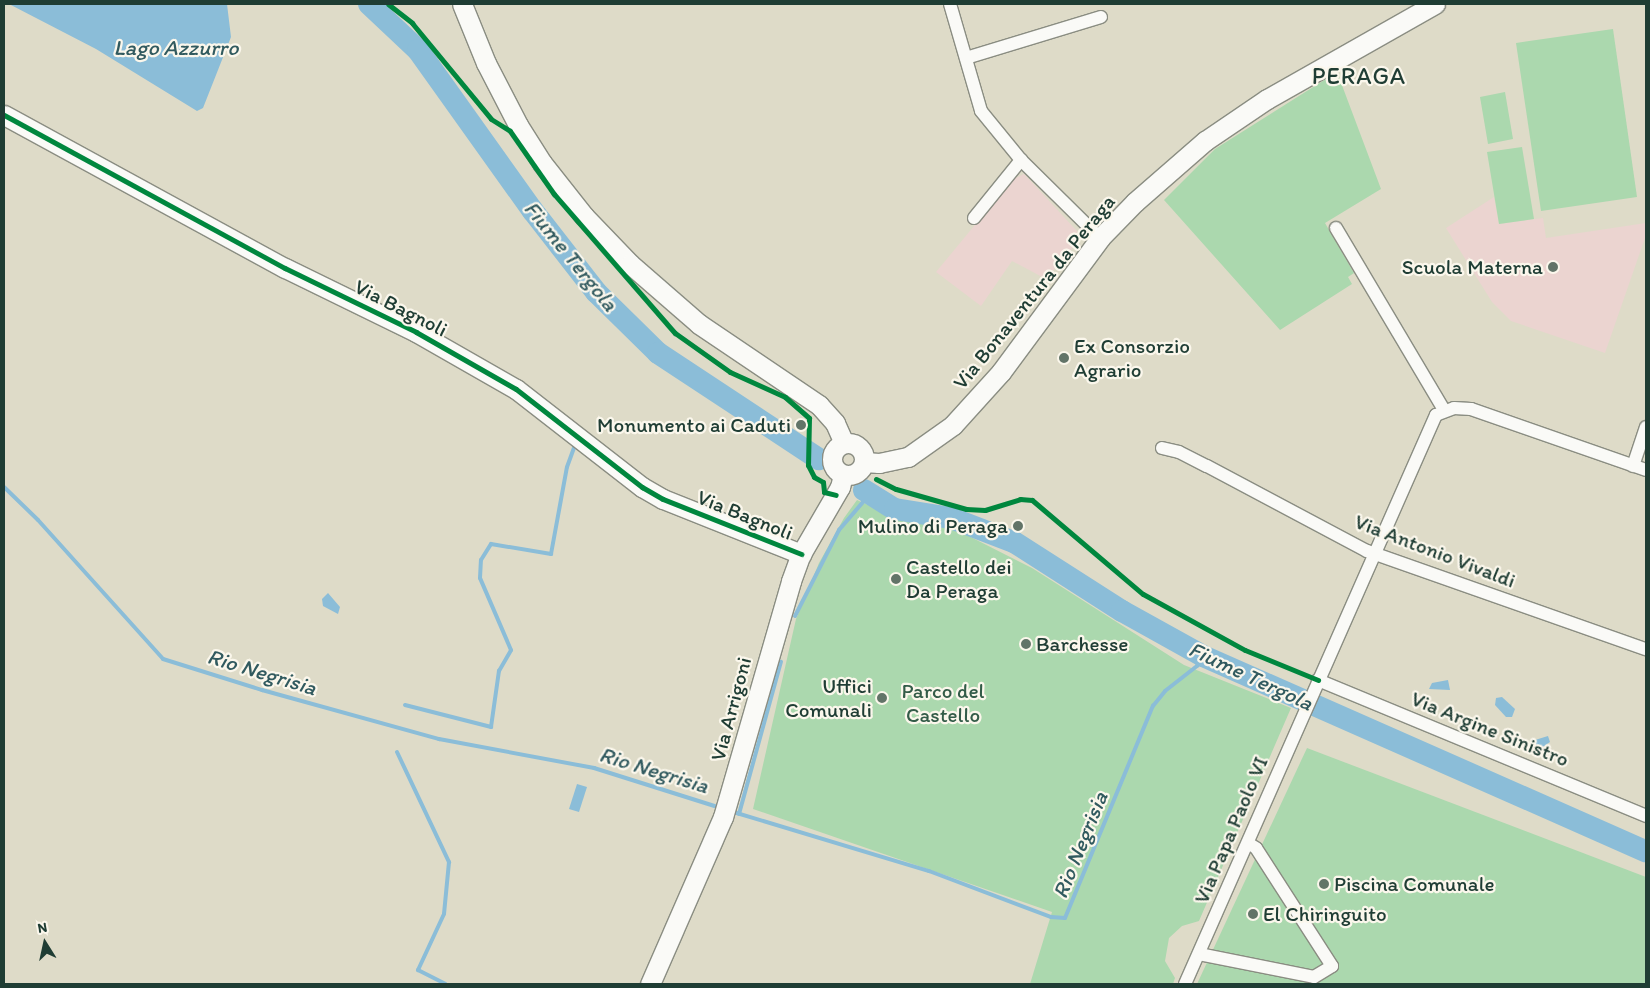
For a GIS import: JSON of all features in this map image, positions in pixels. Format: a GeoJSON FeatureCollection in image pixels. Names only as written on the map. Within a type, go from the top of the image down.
{"type":"FeatureCollection","features":[{"type":"Feature","properties":{"kind":"main road"},"geometry":{"type":"LineString","coordinates":[[462,4],[486,63],[518,125],[542,164],[584,216],[630,264],[699,324],[819,405],[835,424],[844,443],[859,447],[864,462],[859,471],[843,475],[834,468],[832,458],[836,449],[844,443]]}},
{"type":"Feature","properties":{"kind":"main road","name":"Via Bonaventura da Peraga"},"geometry":{"type":"LineString","coordinates":[[864,462],[879,463],[908,457],[959,419],[1001,372],[1100,238],[1153,186],[1223,128],[1435,4]]}},
{"type":"Feature","properties":{"kind":"main road","name":"Via Bagnoli"},"geometry":{"type":"LineString","coordinates":[[4,115],[286,268],[416,332],[516,389],[656,495],[801,554]]}},
{"type":"Feature","properties":{"kind":"main road","name":"Via Arrigoni"},"geometry":{"type":"LineString","coordinates":[[650,984],[726,808],[778,620],[801,554],[836,495],[843,475]]}},
{"type":"Feature","properties":{"kind":"street"},"geometry":{"type":"LineString","coordinates":[[950,4],[981,111],[1020,160],[1100,238]]}},
{"type":"Feature","properties":{"kind":"street"},"geometry":{"type":"LineString","coordinates":[[966,58],[1101,17]]}},
{"type":"Feature","properties":{"kind":"street"},"geometry":{"type":"LineString","coordinates":[[974,218],[1020,160]]}},
{"type":"Feature","properties":{"kind":"street"},"geometry":{"type":"LineString","coordinates":[[1336,228],[1444,410],[1461,408],[1477,411],[1646,470]]}},
{"type":"Feature","properties":{"kind":"street","name":"Via Papa Paolo VI"},"geometry":{"type":"LineString","coordinates":[[1185,984],[1431,422],[1444,410]]}},
{"type":"Feature","properties":{"kind":"street"},"geometry":{"type":"LineString","coordinates":[[1632,466],[1646,427]]}},
{"type":"Feature","properties":{"kind":"street","name":"Via Antonio Vivaldi"},"geometry":{"type":"LineString","coordinates":[[1162,448],[1179,452],[1208,466],[1373,554],[1646,649]]}},
{"type":"Feature","properties":{"kind":"street","name":"Via Argine Sinistro"},"geometry":{"type":"LineString","coordinates":[[1316,686],[1646,816]]}},
{"type":"Feature","properties":{"kind":"street"},"geometry":{"type":"LineString","coordinates":[[1199,954],[1314,977],[1332,966],[1256,848],[1248,843]]}},
{"type":"Feature","properties":{"kind":"shaded area"},"geometry":{"type":"Polygon","coordinates":[[[1024,174],[1077,231],[1080,239],[1046,279],[1012,261],[981,306],[936,272],[1013,179],[1024,174]]]}},
{"type":"Feature","properties":{"kind":"shaded area","name":"Scuola Materna"},"geometry":{"type":"Polygon","coordinates":[[[1494,197],[1499,224],[1543,218],[1546,238],[1646,223],[1646,235],[1605,353],[1511,321],[1492,302],[1446,228],[1494,197]]]}},
{"type":"Feature","properties":{"kind":"green space"},"geometry":{"type":"Polygon","coordinates":[[[1613,29],[1637,197],[1541,211],[1516,43],[1613,29]]]}},
{"type":"Feature","properties":{"kind":"green space"},"geometry":{"type":"Polygon","coordinates":[[[1337,72],[1381,189],[1325,223],[1354,273],[1348,277],[1352,284],[1280,330],[1164,200],[1215,149],[1337,72]]]}},
{"type":"Feature","properties":{"kind":"green space"},"geometry":{"type":"Polygon","coordinates":[[[1505,92],[1513,139],[1488,144],[1480,97],[1505,92]]]}},
{"type":"Feature","properties":{"kind":"green space"},"geometry":{"type":"Polygon","coordinates":[[[1522,147],[1534,219],[1499,224],[1487,152],[1522,147]]]}},
{"type":"Feature","properties":{"kind":"green space","name":"Parco del Castello"},"geometry":{"type":"Polygon","coordinates":[[[857,500],[893,516],[947,525],[1032,568],[1184,665],[1291,708],[1199,921],[1182,926],[1169,938],[1165,961],[1175,978],[1173,984],[1030,984],[1052,912],[753,809],[796,619],[819,563],[844,518],[857,500]]]}},
{"type":"Feature","properties":{"kind":"green space"},"geometry":{"type":"Polygon","coordinates":[[[1307,748],[1646,877],[1646,984],[1197,984],[1307,748]]]}},
{"type":"Feature","properties":{"kind":"water","name":"Lago Azzurro"},"geometry":{"type":"Polygon","coordinates":[[[9,4],[227,4],[231,37],[203,108],[197,111],[96,49],[9,4]]]}},
{"type":"Feature","properties":{"kind":"water"},"geometry":{"type":"Polygon","coordinates":[[[328,593],[340,607],[338,614],[323,606],[322,599],[328,593]]]}},
{"type":"Feature","properties":{"kind":"water"},"geometry":{"type":"Polygon","coordinates":[[[1448,680],[1450,690],[1429,689],[1432,683],[1448,680]]]}},
{"type":"Feature","properties":{"kind":"water"},"geometry":{"type":"Polygon","coordinates":[[[1502,697],[1515,709],[1512,717],[1506,717],[1495,705],[1496,698],[1502,697]]]}},
{"type":"Feature","properties":{"kind":"water"},"geometry":{"type":"Polygon","coordinates":[[[1548,736],[1550,742],[1537,751],[1535,740],[1548,736]]]}},
{"type":"Feature","properties":{"kind":"water"},"geometry":{"type":"Polygon","coordinates":[[[577,784],[587,787],[579,812],[569,809],[577,784]]]}},
{"type":"Feature","properties":{"kind":"waterway","name":"Fiume Tergola"},"geometry":{"type":"LineString","coordinates":[[369,4],[418,50],[533,211],[596,292],[658,353],[819,459]]}},
{"type":"Feature","properties":{"kind":"waterway"},"geometry":{"type":"LineString","coordinates":[[405,705],[491,727],[499,671],[511,650],[480,578],[481,560],[491,544],[551,554],[567,467],[574,448]]}},
{"type":"Feature","properties":{"kind":"waterway","name":"Rio Negrisia"},"geometry":{"type":"LineString","coordinates":[[4,487],[38,520],[163,659],[262,690],[439,739],[594,768],[721,808]]}},
{"type":"Feature","properties":{"kind":"waterway","name":"Fiume Tergola"},"geometry":{"type":"LineString","coordinates":[[864,490],[895,509],[951,518],[1014,542],[1122,611],[1203,656],[1646,851]]}},
{"type":"Feature","properties":{"kind":"waterway"},"geometry":{"type":"LineString","coordinates":[[795,616],[839,530],[869,495]]}},
{"type":"Feature","properties":{"kind":"waterway","name":"Rio Negrisia"},"geometry":{"type":"LineString","coordinates":[[730,811],[929,871],[1051,917],[1065,918],[1153,706],[1165,691],[1197,666],[1203,656]]}},
{"type":"Feature","properties":{"kind":"waterway"},"geometry":{"type":"LineString","coordinates":[[739,814],[781,662]]}},
{"type":"Feature","properties":{"kind":"waterway"},"geometry":{"type":"LineString","coordinates":[[397,752],[449,862],[444,914],[418,970],[446,984]]}},
{"type":"Feature","properties":{"kind":"cycle path"},"geometry":{"type":"LineString","coordinates":[[388,4],[412,23],[491,119],[510,131],[554,194],[675,333],[730,372],[785,397],[809,418],[808,465],[814,477],[823,482],[824,492],[836,495]]}},
{"type":"Feature","properties":{"kind":"cycle path"},"geometry":{"type":"LineString","coordinates":[[4,115],[285,268],[416,332],[516,389],[642,487],[663,499],[801,554]]}},
{"type":"Feature","properties":{"kind":"cycle path"},"geometry":{"type":"LineString","coordinates":[[876,479],[896,489],[966,509],[985,510],[1020,499],[1032,500],[1143,594],[1245,650],[1318,680]]}},
{"type":"Feature","properties":{"kind":"place","name":"Scuola Materna"},"geometry":{"type":"Point","coordinates":[1553,267]}},
{"type":"Feature","properties":{"kind":"place","name":"Ex Consorzio Agrario"},"geometry":{"type":"Point","coordinates":[1064,358]}},
{"type":"Feature","properties":{"kind":"place","name":"Monumento ai Caduti"},"geometry":{"type":"Point","coordinates":[801,425]}},
{"type":"Feature","properties":{"kind":"place","name":"Mulino di Peraga"},"geometry":{"type":"Point","coordinates":[1018,526]}},
{"type":"Feature","properties":{"kind":"place","name":"Castello dei Da Peraga"},"geometry":{"type":"Point","coordinates":[896,579]}},
{"type":"Feature","properties":{"kind":"place","name":"Barchesse"},"geometry":{"type":"Point","coordinates":[1026,644]}},
{"type":"Feature","properties":{"kind":"place","name":"Uffici Comunali"},"geometry":{"type":"Point","coordinates":[882,698]}},
{"type":"Feature","properties":{"kind":"place","name":"Piscina Comunale"},"geometry":{"type":"Point","coordinates":[1324,884]}},
{"type":"Feature","properties":{"kind":"place","name":"El Chiringuito"},"geometry":{"type":"Point","coordinates":[1253,914]}},
{"type":"Feature","properties":{"kind":"district","name":"PERAGA"},"geometry":{"type":"Point","coordinates":[1359,76]}}]}
